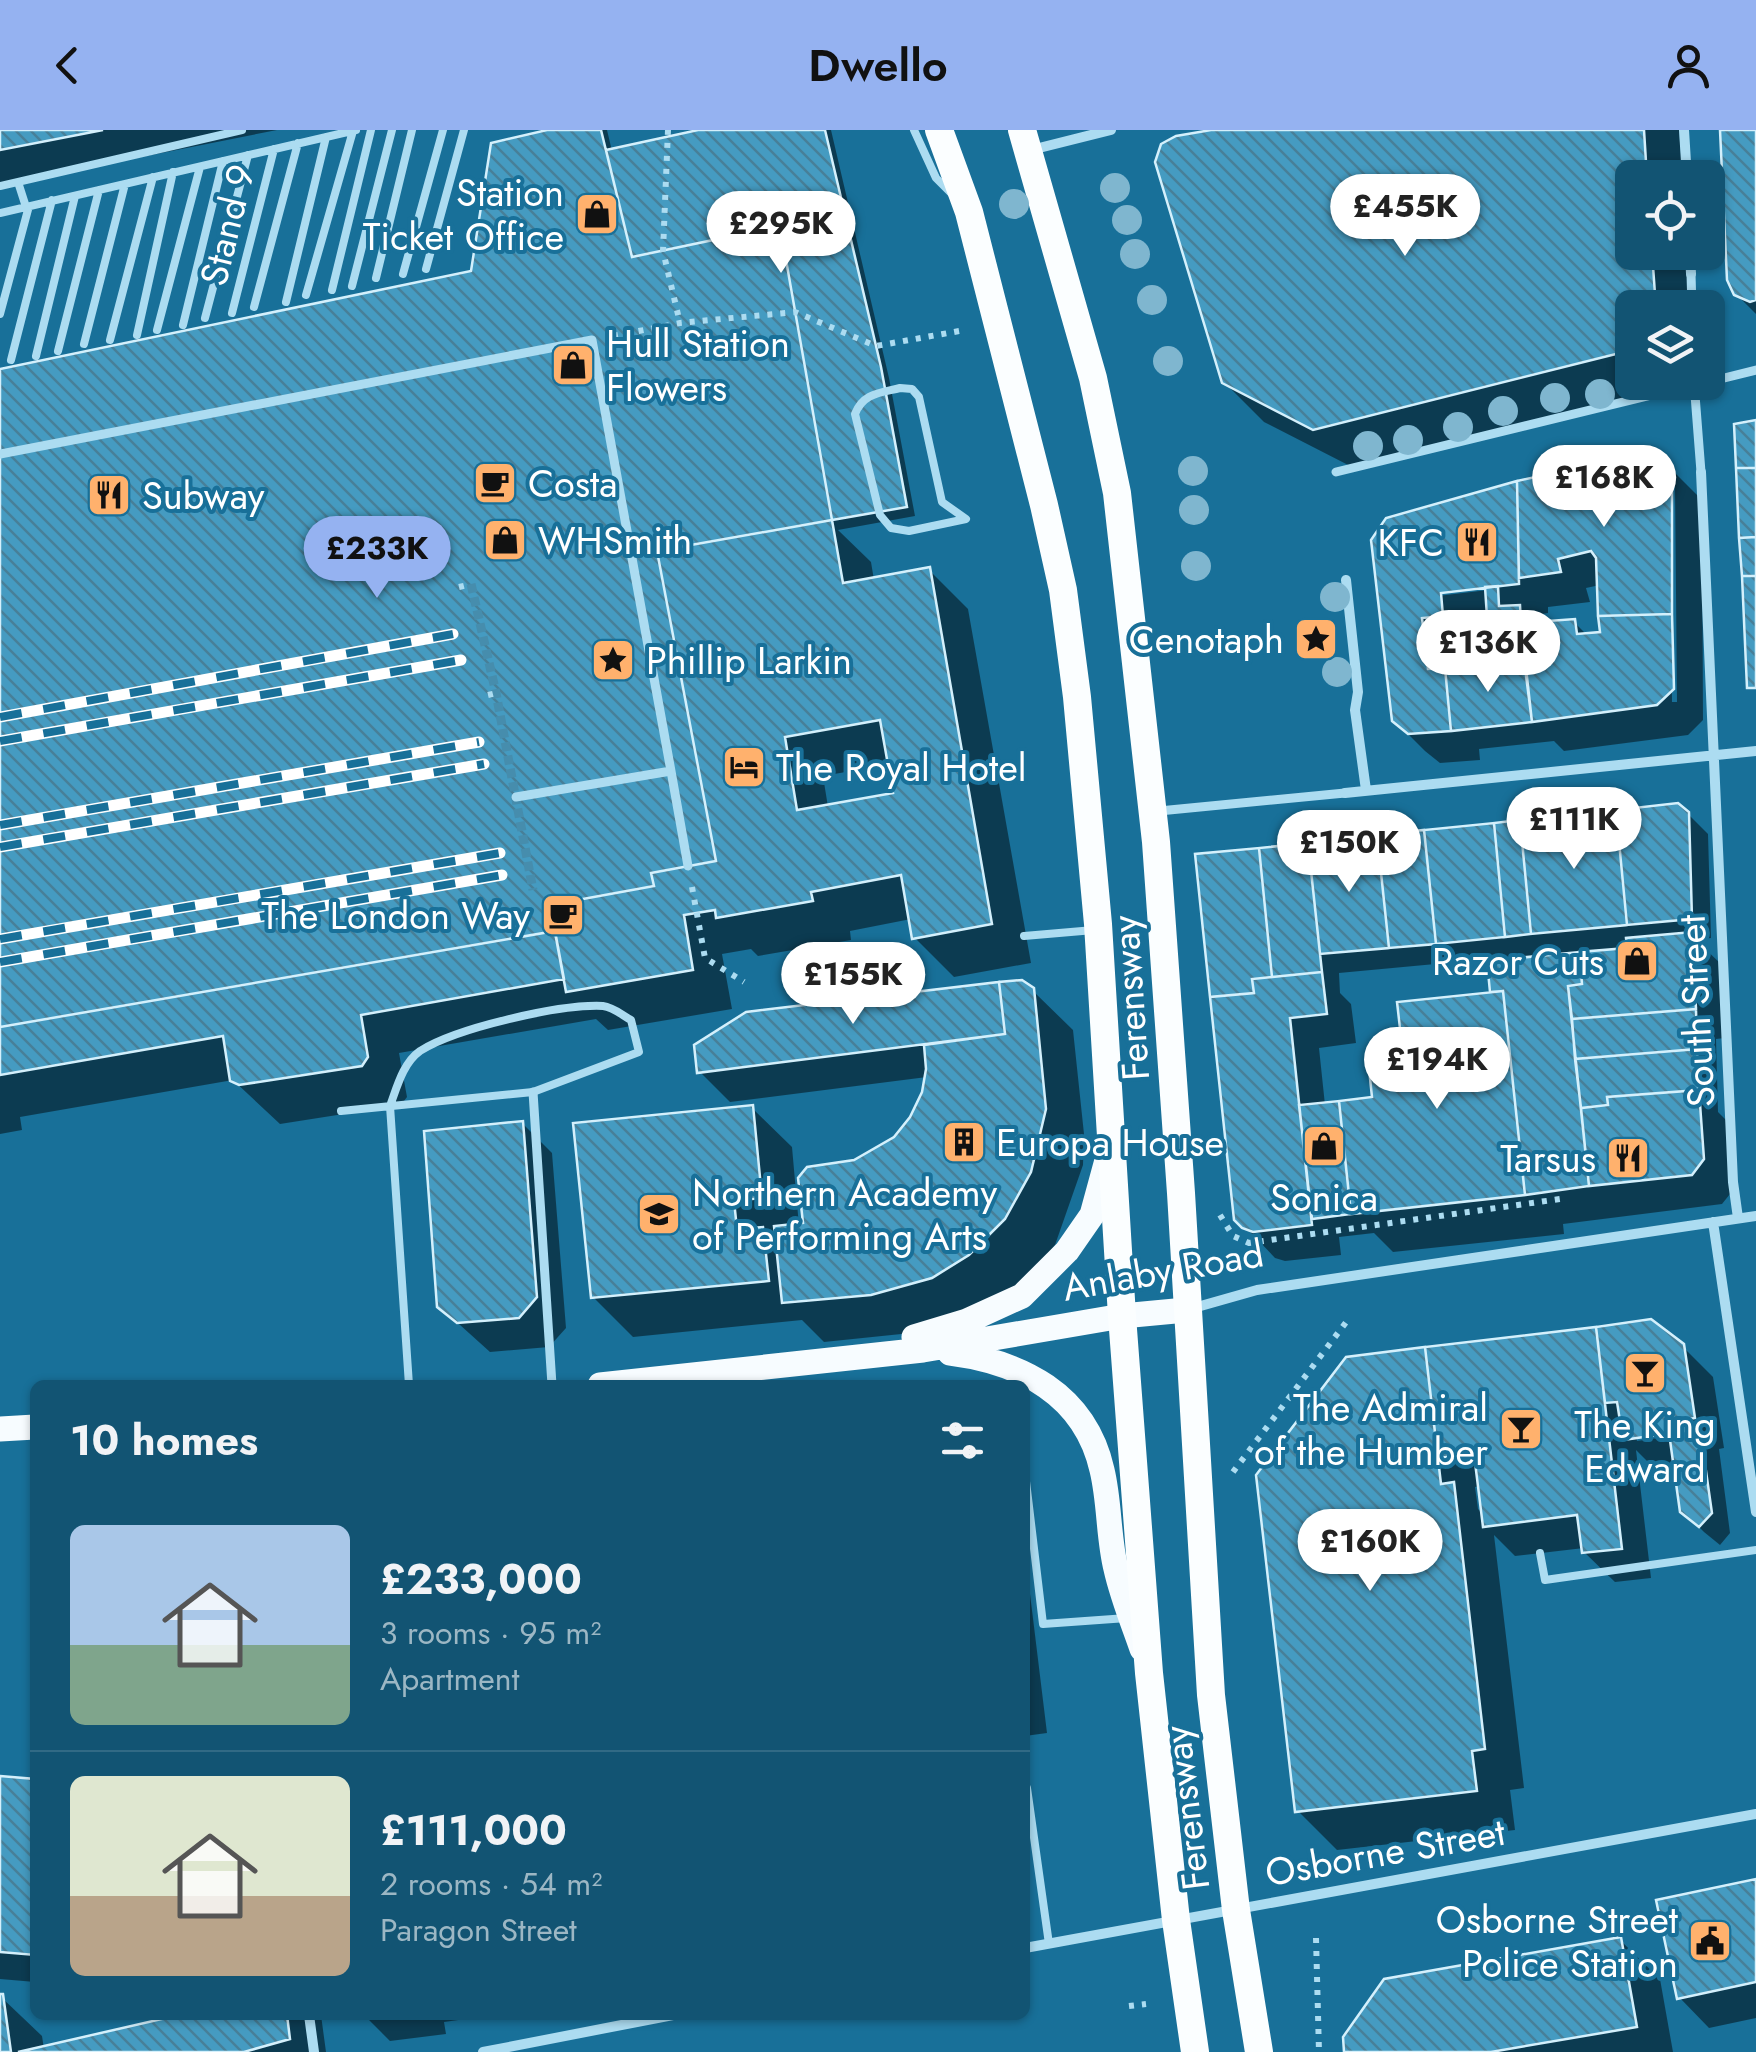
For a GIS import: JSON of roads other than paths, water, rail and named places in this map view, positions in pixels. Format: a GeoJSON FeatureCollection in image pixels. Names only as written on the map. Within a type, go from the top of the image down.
{"type":"FeatureCollection","features":[{"type":"Feature","properties":{"kind":"highway","name":"Ferensway"},"geometry":{"type":"LineString","coordinates":[[939,130],[969,212],[1063,590],[1098,930],[1122,1316],[1150,1673],[1176,1920],[1195,2052]]}},
{"type":"Feature","properties":{"kind":"highway","name":"Ferensway"},"geometry":{"type":"LineString","coordinates":[[1026,140],[1093,378],[1117,493],[1154,812],[1182,1193],[1210,1695],[1236,1910],[1259,2052]]}},
{"type":"Feature","properties":{"kind":"main road"},"geometry":{"type":"LineString","coordinates":[[842,1358],[967,1322],[1022,1296],[1066,1251],[1092,1215],[1112,1140]]}},
{"type":"Feature","properties":{"kind":"main road","name":"Anlaby Road"},"geometry":{"type":"LineString","coordinates":[[645,1380],[923,1350],[1122,1316],[1186,1310]]}},
{"type":"Feature","properties":{"kind":"main road"},"geometry":{"type":"LineString","coordinates":[[923,1350],[988,1358],[1017,1368],[1040,1380],[1081,1422],[1102,1470],[1116,1570],[1150,1673]]}},
{"type":"Feature","properties":{"kind":"main road"},"geometry":{"type":"LineString","coordinates":[[0,1429],[30,1428]]}},
{"type":"Feature","properties":{"kind":"street"},"geometry":{"type":"LineString","coordinates":[[1026,140],[1111,130]]}},
{"type":"Feature","properties":{"kind":"street"},"geometry":{"type":"LineString","coordinates":[[1684,130],[1685,160]]}},
{"type":"Feature","properties":{"kind":"street"},"geometry":{"type":"LineString","coordinates":[[1691,270],[1691,290]]}},
{"type":"Feature","properties":{"kind":"street"},"geometry":{"type":"LineString","coordinates":[[0,454],[592,340],[688,866]]}},
{"type":"Feature","properties":{"kind":"street"},"geometry":{"type":"LineString","coordinates":[[1725,377],[1756,370]]}},
{"type":"Feature","properties":{"kind":"street"},"geometry":{"type":"LineString","coordinates":[[1336,472],[1630,400]]}},
{"type":"Feature","properties":{"kind":"street","name":"South Street"},"geometry":{"type":"LineString","coordinates":[[1700,400],[1732,1162],[1738,1218]]}},
{"type":"Feature","properties":{"kind":"street"},"geometry":{"type":"LineString","coordinates":[[1346,580],[1358,692],[1355,710],[1366,790]]}},
{"type":"Feature","properties":{"kind":"street"},"geometry":{"type":"LineString","coordinates":[[1154,812],[1756,750]]}},
{"type":"Feature","properties":{"kind":"street"},"geometry":{"type":"LineString","coordinates":[[516,798],[672,771]]}},
{"type":"Feature","properties":{"kind":"street"},"geometry":{"type":"LineString","coordinates":[[533,1092],[552,1380]]}},
{"type":"Feature","properties":{"kind":"street","name":"Anlaby Road"},"geometry":{"type":"LineString","coordinates":[[1186,1310],[1257,1290],[1756,1216]]}},
{"type":"Feature","properties":{"kind":"street"},"geometry":{"type":"LineString","coordinates":[[1713,1222],[1756,1512]]}},
{"type":"Feature","properties":{"kind":"street","name":"Osborne Street"},"geometry":{"type":"LineString","coordinates":[[1030,1947],[1756,1814]]}},
{"type":"Feature","properties":{"kind":"street"},"geometry":{"type":"LineString","coordinates":[[310,2020],[314,2052]]}},
{"type":"Feature","properties":{"kind":"street"},"geometry":{"type":"LineString","coordinates":[[482,2052],[647,2020]]}},
{"type":"Feature","properties":{"kind":"lane"},"geometry":{"type":"LineString","coordinates":[[0,186],[242,130]]}},
{"type":"Feature","properties":{"kind":"lane"},"geometry":{"type":"LineString","coordinates":[[0,226],[2,212],[354,130]]}},
{"type":"Feature","properties":{"kind":"lane"},"geometry":{"type":"LineString","coordinates":[[306,295],[354,130]]}},
{"type":"Feature","properties":{"kind":"lane"},"geometry":{"type":"LineString","coordinates":[[332,290],[372,130]]}},
{"type":"Feature","properties":{"kind":"lane"},"geometry":{"type":"LineString","coordinates":[[352,286],[392,130]]}},
{"type":"Feature","properties":{"kind":"lane"},"geometry":{"type":"LineString","coordinates":[[376,278],[412,130]]}},
{"type":"Feature","properties":{"kind":"lane"},"geometry":{"type":"LineString","coordinates":[[403,274],[443,130]]}},
{"type":"Feature","properties":{"kind":"lane"},"geometry":{"type":"LineString","coordinates":[[426,269],[464,130]]}},
{"type":"Feature","properties":{"kind":"lane","name":"Ferensway"},"geometry":{"type":"LineString","coordinates":[[914,130],[936,178],[969,212]]}},
{"type":"Feature","properties":{"kind":"lane"},"geometry":{"type":"LineString","coordinates":[[286,302],[326,137]]}},
{"type":"Feature","properties":{"kind":"lane"},"geometry":{"type":"LineString","coordinates":[[254,307],[298,144]]}},
{"type":"Feature","properties":{"kind":"lane","name":"Stand 9"},"geometry":{"type":"LineString","coordinates":[[232,314],[274,149]]}},
{"type":"Feature","properties":{"kind":"lane"},"geometry":{"type":"LineString","coordinates":[[205,318],[248,156]]}},
{"type":"Feature","properties":{"kind":"lane"},"geometry":{"type":"LineString","coordinates":[[182,325],[223,161]]}},
{"type":"Feature","properties":{"kind":"lane"},"geometry":{"type":"LineString","coordinates":[[157,330],[200,167]]}},
{"type":"Feature","properties":{"kind":"lane"},"geometry":{"type":"LineString","coordinates":[[137,334],[173,172]]}},
{"type":"Feature","properties":{"kind":"lane"},"geometry":{"type":"LineString","coordinates":[[110,340],[152,177]]}},
{"type":"Feature","properties":{"kind":"lane"},"geometry":{"type":"LineString","coordinates":[[0,314],[28,206],[18,182]]}},
{"type":"Feature","properties":{"kind":"lane"},"geometry":{"type":"LineString","coordinates":[[84,344],[125,184]]}},
{"type":"Feature","properties":{"kind":"lane"},"geometry":{"type":"LineString","coordinates":[[58,352],[99,190]]}},
{"type":"Feature","properties":{"kind":"lane"},"geometry":{"type":"LineString","coordinates":[[36,356],[76,196]]}},
{"type":"Feature","properties":{"kind":"lane"},"geometry":{"type":"LineString","coordinates":[[10,360],[52,200]]}},
{"type":"Feature","properties":{"kind":"lane"},"geometry":{"type":"LineString","coordinates":[[912,389],[919,397],[942,502],[966,518],[909,530],[891,528],[880,515],[854,414],[860,402],[867,396],[912,389]]}},
{"type":"Feature","properties":{"kind":"lane"},"geometry":{"type":"LineString","coordinates":[[1024,936],[1098,930]]}},
{"type":"Feature","properties":{"kind":"lane"},"geometry":{"type":"LineString","coordinates":[[341,1112],[390,1106],[533,1092],[639,1052],[630,1020],[607,1006],[562,1010],[458,1033],[416,1053],[400,1076],[390,1106],[409,1380]]}},
{"type":"Feature","properties":{"kind":"lane"},"geometry":{"type":"LineString","coordinates":[[1030,1515],[1043,1624],[1131,1617]]}},
{"type":"Feature","properties":{"kind":"lane"},"geometry":{"type":"LineString","coordinates":[[1540,1553],[1545,1580],[1756,1550]]}},
{"type":"Feature","properties":{"kind":"lane"},"geometry":{"type":"LineString","coordinates":[[1030,1815],[1049,1944]]}},
{"type":"Feature","properties":{"kind":"tunnel"},"geometry":{"type":"LineString","coordinates":[[471,584],[533,890]]}},
{"type":"Feature","properties":{"kind":"railway"},"geometry":{"type":"LineString","coordinates":[[0,717],[453,634]]}},
{"type":"Feature","properties":{"kind":"railway"},"geometry":{"type":"LineString","coordinates":[[0,741],[461,660]]}},
{"type":"Feature","properties":{"kind":"railway"},"geometry":{"type":"LineString","coordinates":[[0,825],[479,742]]}},
{"type":"Feature","properties":{"kind":"railway"},"geometry":{"type":"LineString","coordinates":[[0,847],[484,764]]}},
{"type":"Feature","properties":{"kind":"railway"},"geometry":{"type":"LineString","coordinates":[[0,939],[500,853]]}},
{"type":"Feature","properties":{"kind":"railway"},"geometry":{"type":"LineString","coordinates":[[0,962],[502,875]]}},
{"type":"Feature","properties":{"kind":"place","name":"Station Ticket Office"},"geometry":{"type":"Point","coordinates":[597,214]}},
{"type":"Feature","properties":{"kind":"place","name":"Hull Station Flowers"},"geometry":{"type":"Point","coordinates":[573,365]}},
{"type":"Feature","properties":{"kind":"place","name":"Costa"},"geometry":{"type":"Point","coordinates":[495,483]}},
{"type":"Feature","properties":{"kind":"place","name":"Subway"},"geometry":{"type":"Point","coordinates":[109,495]}},
{"type":"Feature","properties":{"kind":"place","name":"WHSmith"},"geometry":{"type":"Point","coordinates":[505,540]}},
{"type":"Feature","properties":{"kind":"place","name":"KFC"},"geometry":{"type":"Point","coordinates":[1477,542]}},
{"type":"Feature","properties":{"kind":"place","name":"Cenotaph"},"geometry":{"type":"Point","coordinates":[1316,639]}},
{"type":"Feature","properties":{"kind":"place","name":"Phillip Larkin"},"geometry":{"type":"Point","coordinates":[613,660]}},
{"type":"Feature","properties":{"kind":"place","name":"The Royal Hotel"},"geometry":{"type":"Point","coordinates":[744,767]}},
{"type":"Feature","properties":{"kind":"place","name":"The London Way"},"geometry":{"type":"Point","coordinates":[563,915]}},
{"type":"Feature","properties":{"kind":"place","name":"Razor Cuts"},"geometry":{"type":"Point","coordinates":[1637,961]}},
{"type":"Feature","properties":{"kind":"place","name":"Europa House"},"geometry":{"type":"Point","coordinates":[964,1142]}},
{"type":"Feature","properties":{"kind":"place","name":"Sonica"},"geometry":{"type":"Point","coordinates":[1324,1146]}},
{"type":"Feature","properties":{"kind":"place","name":"Tarsus"},"geometry":{"type":"Point","coordinates":[1628,1158]}},
{"type":"Feature","properties":{"kind":"place","name":"Northern Academy of Performing Arts"},"geometry":{"type":"Point","coordinates":[659,1214]}},
{"type":"Feature","properties":{"kind":"place","name":"The King Edward"},"geometry":{"type":"Point","coordinates":[1645,1373]}},
{"type":"Feature","properties":{"kind":"place","name":"The Admiral of the Humber"},"geometry":{"type":"Point","coordinates":[1521,1429]}},
{"type":"Feature","properties":{"kind":"place","name":"Osborne Street Police Station"},"geometry":{"type":"Point","coordinates":[1710,1941]}}]}
